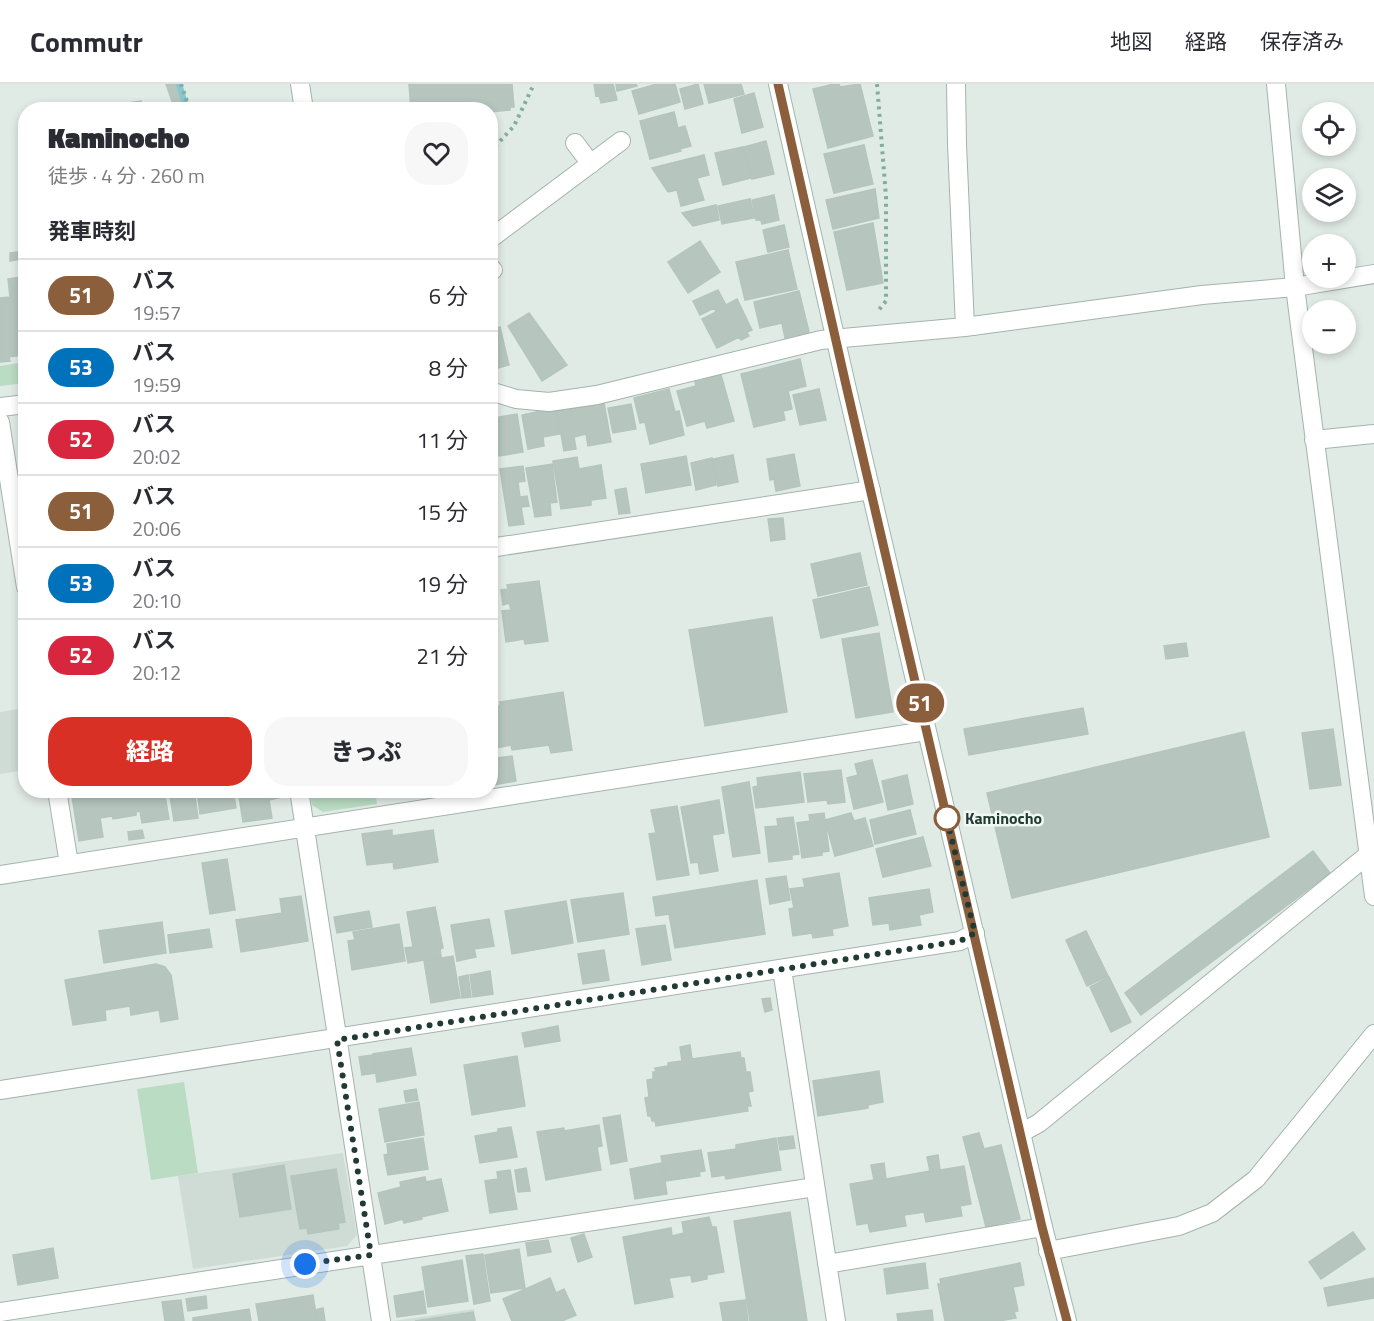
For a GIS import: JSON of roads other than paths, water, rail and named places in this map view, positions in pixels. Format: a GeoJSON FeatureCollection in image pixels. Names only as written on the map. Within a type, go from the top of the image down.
{"type":"FeatureCollection","features":[{"type":"Feature","properties":{"kind":"street"},"geometry":{"type":"LineString","coordinates":[[300,84],[303,102]]}},
{"type":"Feature","properties":{"kind":"street"},"geometry":{"type":"LineString","coordinates":[[778,84],[926,731],[1042,1227],[1067,1321]]}},
{"type":"Feature","properties":{"kind":"street"},"geometry":{"type":"LineString","coordinates":[[956,84],[965,327]]}},
{"type":"Feature","properties":{"kind":"street"},"geometry":{"type":"LineString","coordinates":[[1276,84],[1294,287],[1374,896]]}},
{"type":"Feature","properties":{"kind":"street"},"geometry":{"type":"LineString","coordinates":[[498,233],[621,141]]}},
{"type":"Feature","properties":{"kind":"street"},"geometry":{"type":"LineString","coordinates":[[575,143],[591,164]]}},
{"type":"Feature","properties":{"kind":"street"},"geometry":{"type":"LineString","coordinates":[[498,393],[516,399],[549,402],[597,395],[810,342],[965,327],[1202,296],[1294,287],[1374,274]]}},
{"type":"Feature","properties":{"kind":"street"},"geometry":{"type":"LineString","coordinates":[[0,407],[18,405]]}},
{"type":"Feature","properties":{"kind":"street"},"geometry":{"type":"LineString","coordinates":[[0,422],[18,536]]}},
{"type":"Feature","properties":{"kind":"street"},"geometry":{"type":"LineString","coordinates":[[1314,440],[1374,434]]}},
{"type":"Feature","properties":{"kind":"street"},"geometry":{"type":"LineString","coordinates":[[498,547],[871,490]]}},
{"type":"Feature","properties":{"kind":"street"},"geometry":{"type":"LineString","coordinates":[[498,798],[926,731]]}},
{"type":"Feature","properties":{"kind":"street"},"geometry":{"type":"LineString","coordinates":[[58,798],[69,864]]}},
{"type":"Feature","properties":{"kind":"street"},"geometry":{"type":"LineString","coordinates":[[300,798],[381,1321]]}},
{"type":"Feature","properties":{"kind":"street"},"geometry":{"type":"LineString","coordinates":[[0,875],[497,798]]}},
{"type":"Feature","properties":{"kind":"street"},"geometry":{"type":"LineString","coordinates":[[1021,1133],[1039,1123],[1369,854]]}},
{"type":"Feature","properties":{"kind":"street"},"geometry":{"type":"LineString","coordinates":[[0,1090],[337,1040],[960,941],[975,933]]}},
{"type":"Feature","properties":{"kind":"street"},"geometry":{"type":"LineString","coordinates":[[782,969],[836,1321]]}},
{"type":"Feature","properties":{"kind":"street"},"geometry":{"type":"LineString","coordinates":[[1048,1251],[1179,1226],[1212,1213],[1256,1179],[1374,1034]]}},
{"type":"Feature","properties":{"kind":"street"},"geometry":{"type":"LineString","coordinates":[[0,1312],[815,1187]]}},
{"type":"Feature","properties":{"kind":"street"},"geometry":{"type":"LineString","coordinates":[[827,1264],[1042,1227]]}},
{"type":"Feature","properties":{"kind":"waterway"},"geometry":{"type":"LineString","coordinates":[[178,84],[184,102]]}},
{"type":"Feature","properties":{"kind":"place","name":"Kaminocho"},"geometry":{"type":"Point","coordinates":[947,818]}}]}
